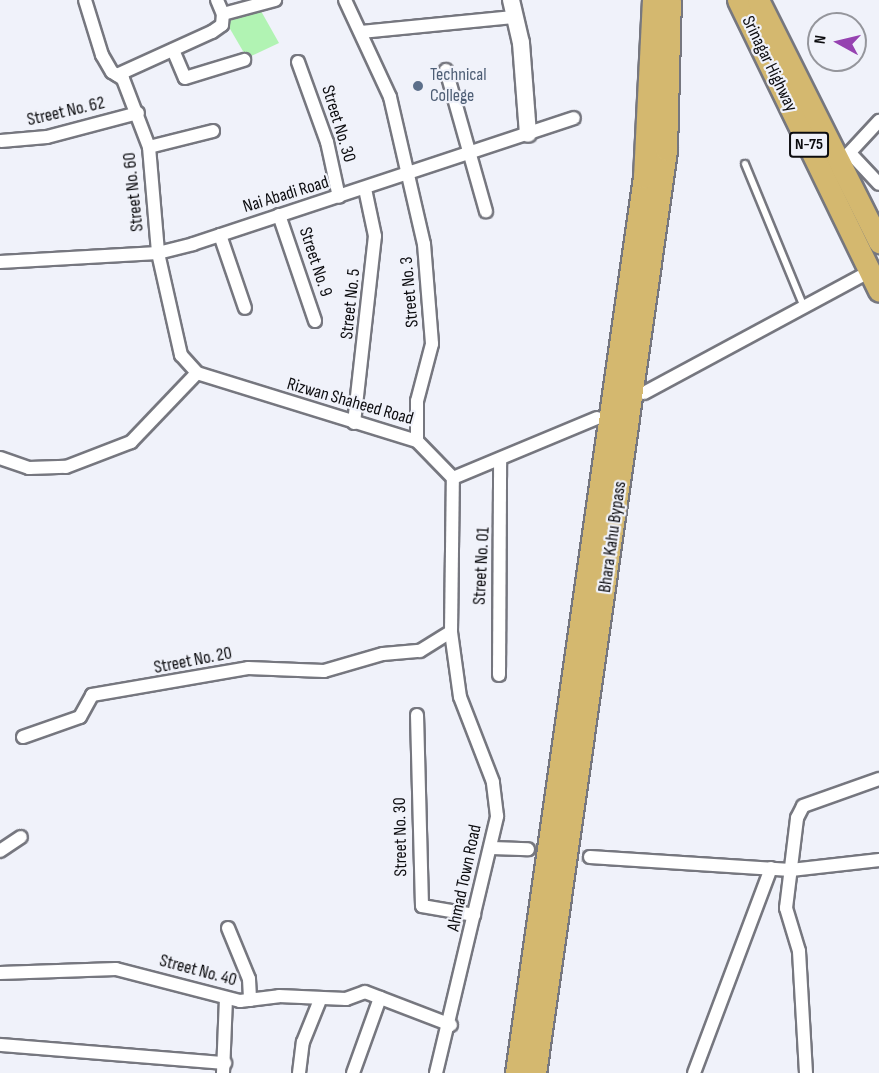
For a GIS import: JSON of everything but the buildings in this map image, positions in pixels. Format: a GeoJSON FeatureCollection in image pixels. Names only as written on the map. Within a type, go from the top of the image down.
{"type":"FeatureCollection","features":[{"type":"Feature","properties":{"kind":"highway","name":"Bhara Kahu Bypass"},"geometry":{"type":"LineString","coordinates":[[516,1073],[644,177],[653,0]]}},
{"type":"Feature","properties":{"kind":"highway","name":"Bhara Kahu Bypass"},"geometry":{"type":"LineString","coordinates":[[535,1073],[666,150],[670,0]]}},
{"type":"Feature","properties":{"kind":"highway","name":"Srinagar Highway"},"geometry":{"type":"LineString","coordinates":[[738,0],[879,291]]}},
{"type":"Feature","properties":{"kind":"highway","name":"Srinagar Highway"},"geometry":{"type":"LineString","coordinates":[[758,0],[845,158],[878,241]]}},
{"type":"Feature","properties":{"kind":"highway"},"geometry":{"type":"LineString","coordinates":[[859,249],[878,241]]}},
{"type":"Feature","properties":{"kind":"street","name":"Street No. 60"},"geometry":{"type":"LineString","coordinates":[[85,0],[102,55],[117,75],[138,113],[149,147],[158,253]]}},
{"type":"Feature","properties":{"kind":"street"},"geometry":{"type":"LineString","coordinates":[[117,75],[212,32],[222,25],[223,14],[217,0]]}},
{"type":"Feature","properties":{"kind":"street"},"geometry":{"type":"LineString","coordinates":[[223,14],[274,0]]}},
{"type":"Feature","properties":{"kind":"street"},"geometry":{"type":"LineString","coordinates":[[345,0],[390,97],[410,176]]}},
{"type":"Feature","properties":{"kind":"street"},"geometry":{"type":"LineString","coordinates":[[511,0],[513,17],[522,43],[528,134]]}},
{"type":"Feature","properties":{"kind":"street"},"geometry":{"type":"LineString","coordinates":[[361,32],[513,17]]}},
{"type":"Feature","properties":{"kind":"street"},"geometry":{"type":"LineString","coordinates":[[173,50],[185,78],[244,60]]}},
{"type":"Feature","properties":{"kind":"street","name":"Street No. 30"},"geometry":{"type":"LineString","coordinates":[[298,62],[327,142],[339,197]]}},
{"type":"Feature","properties":{"kind":"street"},"geometry":{"type":"LineString","coordinates":[[446,70],[467,154],[486,211]]}},
{"type":"Feature","properties":{"kind":"street","name":"Street No. 62"},"geometry":{"type":"LineString","coordinates":[[1,141],[47,137],[138,113]]}},
{"type":"Feature","properties":{"kind":"street","name":"Nai Abadi Road"},"geometry":{"type":"LineString","coordinates":[[0,262],[158,253],[410,176],[574,118]]}},
{"type":"Feature","properties":{"kind":"street"},"geometry":{"type":"LineString","coordinates":[[879,121],[845,158],[879,184]]}},
{"type":"Feature","properties":{"kind":"street"},"geometry":{"type":"LineString","coordinates":[[149,147],[213,131]]}},
{"type":"Feature","properties":{"kind":"street","name":"Street No. 3"},"geometry":{"type":"LineString","coordinates":[[410,176],[433,308],[432,344],[417,401],[417,441]]}},
{"type":"Feature","properties":{"kind":"street","name":"Street No. 5"},"geometry":{"type":"LineString","coordinates":[[354,423],[375,236],[365,189]]}},
{"type":"Feature","properties":{"kind":"street","name":"Street No. 9"},"geometry":{"type":"LineString","coordinates":[[279,215],[315,321]]}},
{"type":"Feature","properties":{"kind":"street"},"geometry":{"type":"LineString","coordinates":[[220,235],[245,308]]}},
{"type":"Feature","properties":{"kind":"street"},"geometry":{"type":"LineString","coordinates":[[0,458],[29,468],[66,467],[131,442],[197,373],[181,355],[158,253]]}},
{"type":"Feature","properties":{"kind":"street"},"geometry":{"type":"LineString","coordinates":[[644,393],[870,272]]}},
{"type":"Feature","properties":{"kind":"street","name":"Rizwan Shaheed Road"},"geometry":{"type":"LineString","coordinates":[[197,373],[417,441],[453,478]]}},
{"type":"Feature","properties":{"kind":"street"},"geometry":{"type":"LineString","coordinates":[[453,478],[597,418]]}},
{"type":"Feature","properties":{"kind":"street","name":"Street No. 01"},"geometry":{"type":"LineString","coordinates":[[499,675],[500,459]]}},
{"type":"Feature","properties":{"kind":"street","name":"Ahmad Town Road"},"geometry":{"type":"LineString","coordinates":[[436,1073],[451,1025],[474,915],[492,848],[493,782],[460,697],[451,632],[453,478]]}},
{"type":"Feature","properties":{"kind":"street","name":"Street No. 20"},"geometry":{"type":"LineString","coordinates":[[23,737],[80,717],[92,695],[248,668],[324,671],[383,654],[420,651],[451,632]]}},
{"type":"Feature","properties":{"kind":"street","name":"Street No. 30"},"geometry":{"type":"LineString","coordinates":[[417,715],[422,906],[474,915]]}},
{"type":"Feature","properties":{"kind":"street"},"geometry":{"type":"LineString","coordinates":[[806,1073],[799,951],[786,913],[801,808],[879,778]]}},
{"type":"Feature","properties":{"kind":"street"},"geometry":{"type":"LineString","coordinates":[[0,850],[21,837]]}},
{"type":"Feature","properties":{"kind":"street"},"geometry":{"type":"LineString","coordinates":[[492,848],[528,849]]}},
{"type":"Feature","properties":{"kind":"street"},"geometry":{"type":"LineString","coordinates":[[590,857],[791,870],[879,860]]}},
{"type":"Feature","properties":{"kind":"street"},"geometry":{"type":"LineString","coordinates":[[694,1073],[771,868]]}},
{"type":"Feature","properties":{"kind":"street"},"geometry":{"type":"LineString","coordinates":[[228,928],[249,979],[250,1000]]}},
{"type":"Feature","properties":{"kind":"street","name":"Street No. 40"},"geometry":{"type":"LineString","coordinates":[[0,973],[116,969],[226,998],[250,1000],[279,996],[320,1000],[346,999],[365,992],[451,1025]]}},
{"type":"Feature","properties":{"kind":"street"},"geometry":{"type":"LineString","coordinates":[[0,1045],[224,1068],[226,998]]}},
{"type":"Feature","properties":{"kind":"street"},"geometry":{"type":"LineString","coordinates":[[353,1073],[380,998]]}},
{"type":"Feature","properties":{"kind":"street"},"geometry":{"type":"LineString","coordinates":[[299,1073],[303,1042],[320,1000]]}},
{"type":"Feature","properties":{"kind":"lane"},"geometry":{"type":"LineString","coordinates":[[745,164],[804,307]]}},
{"type":"Feature","properties":{"kind":"green space"},"geometry":{"type":"Polygon","coordinates":[[[261,11],[279,43],[247,58],[226,22],[261,11]]]}},
{"type":"Feature","properties":{"kind":"tunnel"},"geometry":{"type":"LineString","coordinates":[[528,849],[590,857]]}},
{"type":"Feature","properties":{"kind":"place","name":"Technical College"},"geometry":{"type":"Point","coordinates":[418,86]}}]}
